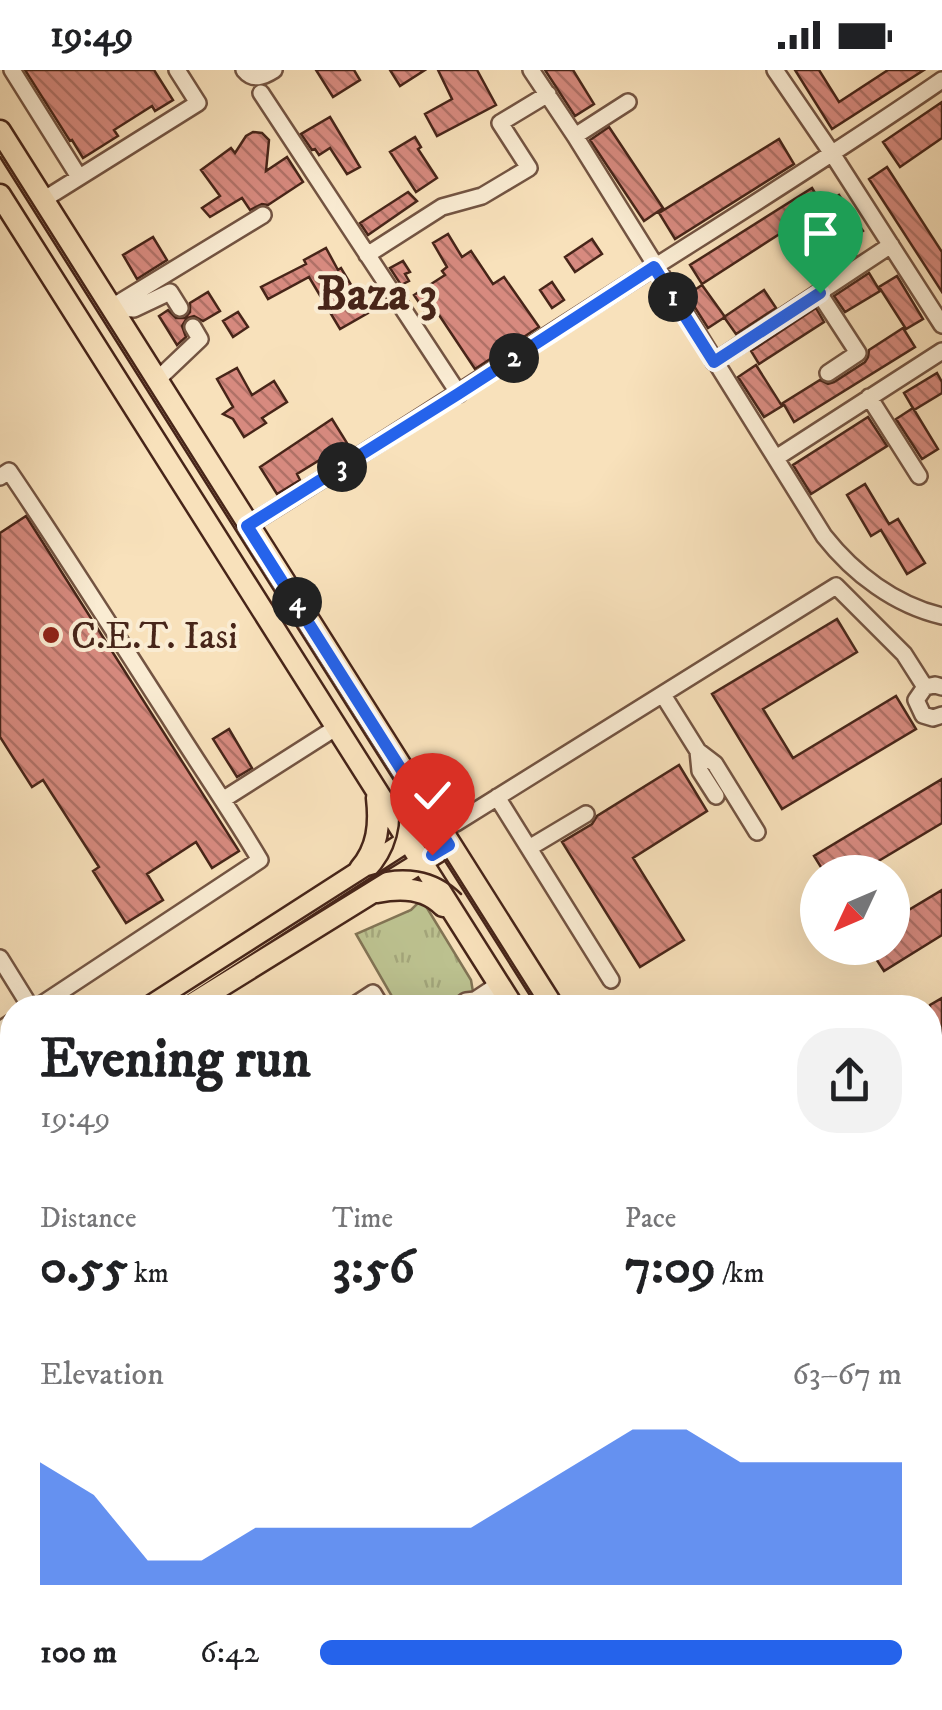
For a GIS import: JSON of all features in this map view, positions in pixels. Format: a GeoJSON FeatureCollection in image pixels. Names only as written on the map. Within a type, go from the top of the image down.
{"type":"FeatureCollection","features":[{"type":"Feature","properties":{"kind":"main road"},"geometry":{"type":"LineString","coordinates":[[0,131],[247,526],[445,823],[449,845],[546,995]]}},
{"type":"Feature","properties":{"kind":"main road"},"geometry":{"type":"LineString","coordinates":[[0,195],[506,995]]}},
{"type":"Feature","properties":{"kind":"main road"},"geometry":{"type":"LineString","coordinates":[[355,876],[376,840],[377,791]]}},
{"type":"Feature","properties":{"kind":"main road"},"geometry":{"type":"LineString","coordinates":[[172,995],[408,840],[445,823]]}},
{"type":"Feature","properties":{"kind":"main road"},"geometry":{"type":"LineString","coordinates":[[207,995],[449,845]]}},
{"type":"Feature","properties":{"kind":"main road"},"geometry":{"type":"LineString","coordinates":[[366,895],[398,889],[426,893],[459,924]]}},
{"type":"Feature","properties":{"kind":"street"},"geometry":{"type":"LineString","coordinates":[[12,70],[79,177]]}},
{"type":"Feature","properties":{"kind":"street"},"geometry":{"type":"LineString","coordinates":[[44,200],[198,103],[177,70]]}},
{"type":"Feature","properties":{"kind":"street"},"geometry":{"type":"LineString","coordinates":[[274,70],[254,80],[458,394]]}},
{"type":"Feature","properties":{"kind":"street"},"geometry":{"type":"LineString","coordinates":[[531,70],[824,536],[856,571],[907,605],[942,616]]}},
{"type":"Feature","properties":{"kind":"street"},"geometry":{"type":"LineString","coordinates":[[775,70],[942,325]]}},
{"type":"Feature","properties":{"kind":"street"},"geometry":{"type":"LineString","coordinates":[[247,526],[833,155],[942,80]]}},
{"type":"Feature","properties":{"kind":"street"},"geometry":{"type":"LineString","coordinates":[[367,255],[442,206],[482,196],[529,168],[500,122],[548,94]]}},
{"type":"Feature","properties":{"kind":"street"},"geometry":{"type":"LineString","coordinates":[[575,136],[628,102]]}},
{"type":"Feature","properties":{"kind":"street"},"geometry":{"type":"LineString","coordinates":[[112,308],[263,215]]}},
{"type":"Feature","properties":{"kind":"street"},"geometry":{"type":"LineString","coordinates":[[714,362],[891,245]]}},
{"type":"Feature","properties":{"kind":"street"},"geometry":{"type":"LineString","coordinates":[[112,308],[134,309],[170,292],[180,308]]}},
{"type":"Feature","properties":{"kind":"street"},"geometry":{"type":"LineString","coordinates":[[820,293],[858,353],[828,373]]}},
{"type":"Feature","properties":{"kind":"street"},"geometry":{"type":"LineString","coordinates":[[158,379],[200,339],[192,327]]}},
{"type":"Feature","properties":{"kind":"street"},"geometry":{"type":"LineString","coordinates":[[776,458],[942,351]]}},
{"type":"Feature","properties":{"kind":"street"},"geometry":{"type":"LineString","coordinates":[[869,398],[919,476]]}},
{"type":"Feature","properties":{"kind":"street"},"geometry":{"type":"LineString","coordinates":[[0,476],[8,472],[20,487],[260,860],[53,995]]}},
{"type":"Feature","properties":{"kind":"street"},"geometry":{"type":"LineString","coordinates":[[445,823],[663,696],[836,586],[904,654],[925,687]]}},
{"type":"Feature","properties":{"kind":"street"},"geometry":{"type":"LineString","coordinates":[[942,688],[925,687],[916,700],[919,710],[928,717],[942,716]]}},
{"type":"Feature","properties":{"kind":"street"},"geometry":{"type":"LineString","coordinates":[[663,696],[698,751],[715,764],[757,832]]}},
{"type":"Feature","properties":{"kind":"street"},"geometry":{"type":"LineString","coordinates":[[224,799],[337,727]]}},
{"type":"Feature","properties":{"kind":"street"},"geometry":{"type":"LineString","coordinates":[[698,751],[700,771],[716,796]]}},
{"type":"Feature","properties":{"kind":"street"},"geometry":{"type":"LineString","coordinates":[[497,796],[611,980]]}},
{"type":"Feature","properties":{"kind":"street"},"geometry":{"type":"LineString","coordinates":[[530,848],[586,814]]}},
{"type":"Feature","properties":{"kind":"street"},"geometry":{"type":"LineString","coordinates":[[0,958],[24,995]]}},
{"type":"Feature","properties":{"kind":"street"},"geometry":{"type":"LineString","coordinates":[[482,995],[499,984]]}},
{"type":"Feature","properties":{"kind":"green space"},"geometry":{"type":"Polygon","coordinates":[[[424,903],[471,980],[473,992],[391,995],[356,934],[424,903]]]}},
{"type":"Feature","properties":{"kind":"building"},"geometry":{"type":"Polygon","coordinates":[[[25,70],[154,70],[173,100],[155,111],[152,106],[114,130],[118,136],[83,158],[25,70]]]}},
{"type":"Feature","properties":{"kind":"building"},"geometry":{"type":"Polygon","coordinates":[[[316,70],[354,70],[360,80],[333,97],[316,70]]]}},
{"type":"Feature","properties":{"kind":"building"},"geometry":{"type":"Polygon","coordinates":[[[390,70],[425,70],[400,86],[390,70]]]}},
{"type":"Feature","properties":{"kind":"building"},"geometry":{"type":"Polygon","coordinates":[[[438,70],[477,70],[496,105],[437,136],[425,114],[452,99],[438,70]]]}},
{"type":"Feature","properties":{"kind":"building"},"geometry":{"type":"Polygon","coordinates":[[[545,70],[573,70],[594,104],[575,116],[545,70]]]}},
{"type":"Feature","properties":{"kind":"building"},"geometry":{"type":"Polygon","coordinates":[[[795,70],[819,70],[839,102],[888,70],[924,70],[832,129],[795,70]]]}},
{"type":"Feature","properties":{"kind":"building"},"geometry":{"type":"Polygon","coordinates":[[[942,102],[942,138],[900,167],[883,142],[942,102]]]}},
{"type":"Feature","properties":{"kind":"building"},"geometry":{"type":"Polygon","coordinates":[[[330,117],[360,167],[347,174],[330,148],[319,155],[301,134],[330,117]]]}},
{"type":"Feature","properties":{"kind":"building"},"geometry":{"type":"Polygon","coordinates":[[[609,127],[663,208],[644,221],[590,140],[609,127]]]}},
{"type":"Feature","properties":{"kind":"building"},"geometry":{"type":"Polygon","coordinates":[[[253,132],[262,133],[269,140],[266,171],[287,157],[303,182],[268,205],[250,210],[242,198],[210,217],[202,208],[220,196],[201,170],[231,148],[235,153],[253,132]]]}},
{"type":"Feature","properties":{"kind":"building"},"geometry":{"type":"Polygon","coordinates":[[[415,137],[421,147],[418,149],[437,178],[416,192],[390,152],[415,137]]]}},
{"type":"Feature","properties":{"kind":"building"},"geometry":{"type":"Polygon","coordinates":[[[779,139],[794,164],[675,239],[659,213],[779,139]]]}},
{"type":"Feature","properties":{"kind":"building"},"geometry":{"type":"Polygon","coordinates":[[[887,167],[942,252],[942,292],[869,179],[887,167]]]}},
{"type":"Feature","properties":{"kind":"building"},"geometry":{"type":"Polygon","coordinates":[[[812,188],[823,206],[702,284],[690,265],[812,188]]]}},
{"type":"Feature","properties":{"kind":"building"},"geometry":{"type":"Polygon","coordinates":[[[408,192],[417,201],[368,235],[360,223],[408,192]]]}},
{"type":"Feature","properties":{"kind":"building"},"geometry":{"type":"Polygon","coordinates":[[[839,195],[863,231],[848,241],[856,255],[816,281],[808,267],[846,241],[823,205],[839,195]]]}},
{"type":"Feature","properties":{"kind":"building"},"geometry":{"type":"Polygon","coordinates":[[[448,234],[462,257],[471,251],[493,284],[504,277],[539,327],[475,369],[439,315],[431,320],[414,295],[445,275],[442,271],[447,267],[433,243],[448,234]]]}},
{"type":"Feature","properties":{"kind":"building"},"geometry":{"type":"Polygon","coordinates":[[[153,237],[167,260],[137,279],[123,255],[153,237]]]}},
{"type":"Feature","properties":{"kind":"building"},"geometry":{"type":"Polygon","coordinates":[[[592,239],[602,254],[575,272],[565,257],[592,239]]]}},
{"type":"Feature","properties":{"kind":"building"},"geometry":{"type":"Polygon","coordinates":[[[326,248],[368,313],[340,329],[309,277],[268,299],[261,287],[306,264],[304,260],[326,248]]]}},
{"type":"Feature","properties":{"kind":"building"},"geometry":{"type":"Polygon","coordinates":[[[403,261],[410,272],[405,274],[409,281],[401,285],[390,268],[403,261]]]}},
{"type":"Feature","properties":{"kind":"building"},"geometry":{"type":"Polygon","coordinates":[[[869,273],[880,291],[845,312],[834,296],[869,273]]]}},
{"type":"Feature","properties":{"kind":"building"},"geometry":{"type":"Polygon","coordinates":[[[897,276],[923,319],[906,329],[879,287],[897,276]]]}},
{"type":"Feature","properties":{"kind":"building"},"geometry":{"type":"Polygon","coordinates":[[[552,282],[564,300],[552,308],[540,290],[552,282]]]}},
{"type":"Feature","properties":{"kind":"building"},"geometry":{"type":"Polygon","coordinates":[[[702,285],[725,317],[708,328],[687,295],[702,285]]]}},
{"type":"Feature","properties":{"kind":"building"},"geometry":{"type":"Polygon","coordinates":[[[764,290],[776,308],[736,334],[724,317],[764,290]]]}},
{"type":"Feature","properties":{"kind":"building"},"geometry":{"type":"Polygon","coordinates":[[[208,292],[220,311],[203,321],[194,316],[187,318],[182,326],[186,337],[177,345],[159,316],[168,310],[176,318],[185,318],[190,303],[208,292]]]}},
{"type":"Feature","properties":{"kind":"building"},"geometry":{"type":"Polygon","coordinates":[[[816,308],[824,322],[759,364],[751,351],[816,308]]]}},
{"type":"Feature","properties":{"kind":"building"},"geometry":{"type":"Polygon","coordinates":[[[238,312],[248,327],[233,337],[223,321],[238,312]]]}},
{"type":"Feature","properties":{"kind":"building"},"geometry":{"type":"Polygon","coordinates":[[[903,328],[915,347],[794,422],[783,403],[820,380],[834,382],[865,362],[869,350],[903,328]]]}},
{"type":"Feature","properties":{"kind":"building"},"geometry":{"type":"Polygon","coordinates":[[[756,365],[782,406],[764,417],[738,377],[756,365]]]}},
{"type":"Feature","properties":{"kind":"building"},"geometry":{"type":"Polygon","coordinates":[[[237,368],[252,395],[274,381],[287,402],[262,418],[266,423],[244,437],[233,419],[223,414],[233,407],[217,379],[237,368]]]}},
{"type":"Feature","properties":{"kind":"building"},"geometry":{"type":"Polygon","coordinates":[[[937,373],[942,393],[914,410],[904,393],[937,373]]]}},
{"type":"Feature","properties":{"kind":"building"},"geometry":{"type":"Polygon","coordinates":[[[913,408],[938,449],[922,459],[896,419],[913,408]]]}},
{"type":"Feature","properties":{"kind":"building"},"geometry":{"type":"Polygon","coordinates":[[[868,417],[887,446],[811,494],[793,465],[868,417]]]}},
{"type":"Feature","properties":{"kind":"building"},"geometry":{"type":"Polygon","coordinates":[[[332,419],[347,443],[297,474],[300,480],[277,494],[260,467],[332,419]]]}},
{"type":"Feature","properties":{"kind":"building"},"geometry":{"type":"Polygon","coordinates":[[[865,484],[889,524],[898,519],[925,563],[907,574],[881,530],[871,536],[847,495],[865,484]]]}},
{"type":"Feature","properties":{"kind":"building","name":"C.E.T. Iasi"},"geometry":{"type":"Polygon","coordinates":[[[26,516],[239,851],[212,868],[196,842],[147,874],[163,900],[126,923],[93,871],[99,867],[43,780],[32,787],[0,737],[0,533],[26,516]]]}},
{"type":"Feature","properties":{"kind":"building"},"geometry":{"type":"Polygon","coordinates":[[[837,619],[857,652],[763,709],[793,758],[896,696],[916,729],[782,809],[712,694],[837,619]]]}},
{"type":"Feature","properties":{"kind":"building"},"geometry":{"type":"Polygon","coordinates":[[[229,729],[252,768],[237,777],[213,739],[229,729]]]}},
{"type":"Feature","properties":{"kind":"building"},"geometry":{"type":"Polygon","coordinates":[[[679,765],[707,811],[633,858],[684,940],[640,967],[562,842],[679,765]]]}},
{"type":"Feature","properties":{"kind":"building"},"geometry":{"type":"Polygon","coordinates":[[[942,779],[942,823],[888,855],[816,855],[942,779]]]}},
{"type":"Feature","properties":{"kind":"building"},"geometry":{"type":"Polygon","coordinates":[[[942,890],[942,935],[910,955],[910,909],[942,890]]]}},
{"type":"Feature","properties":{"kind":"tram line"},"geometry":{"type":"LineString","coordinates":[[0,157],[530,995]]}},
{"type":"Feature","properties":{"kind":"tram line"},"geometry":{"type":"LineString","coordinates":[[373,878],[388,859],[397,837],[396,790]]}},
{"type":"Feature","properties":{"kind":"tram line"},"geometry":{"type":"LineString","coordinates":[[182,995],[369,876],[406,870],[430,874],[461,894]]}},
{"type":"Feature","properties":{"kind":"place","name":"C.E.T. Iasi"},"geometry":{"type":"Point","coordinates":[51,635]}},
{"type":"Feature","properties":{"kind":"district","name":"Baza 3"},"geometry":{"type":"Point","coordinates":[377,292]}},
{"type":"Feature","properties":{"kind":"route"},"geometry":{"type":"LineString","coordinates":[[432,855],[449,845],[247,526],[654,267],[714,362],[820,293]]}}]}
